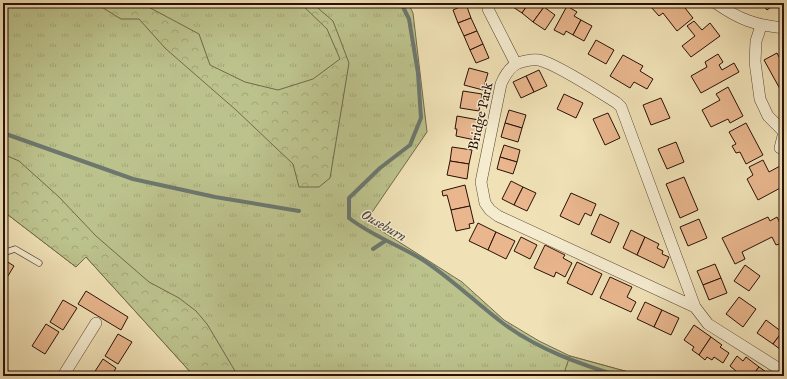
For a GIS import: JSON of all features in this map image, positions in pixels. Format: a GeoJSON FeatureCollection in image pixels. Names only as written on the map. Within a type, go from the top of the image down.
{"type":"FeatureCollection","features":[{"type":"Feature","properties":{"kind":"street"},"geometry":{"type":"LineString","coordinates":[[716,3],[735,16],[761,26],[784,28]]}},
{"type":"Feature","properties":{"kind":"street"},"geometry":{"type":"LineString","coordinates":[[488,9],[516,64]]}},
{"type":"Feature","properties":{"kind":"street"},"geometry":{"type":"LineString","coordinates":[[761,26],[756,41],[755,55],[760,99],[768,116],[784,132],[780,148]]}},
{"type":"Feature","properties":{"kind":"street","name":"Bridge Park"},"geometry":{"type":"LineString","coordinates":[[695,307],[498,216],[490,210],[482,193],[480,182],[501,84],[506,74],[516,64],[528,60],[540,60],[556,67],[617,103],[621,107],[695,307],[708,324],[784,372]]}},
{"type":"Feature","properties":{"kind":"street"},"geometry":{"type":"LineString","coordinates":[[63,376],[96,323]]}},
{"type":"Feature","properties":{"kind":"lane"},"geometry":{"type":"LineString","coordinates":[[3,253],[15,249],[39,263]]}},
{"type":"Feature","properties":{"kind":"green space"},"geometry":{"type":"Polygon","coordinates":[[[3,3],[408,3],[413,13],[427,132],[366,221],[462,282],[504,320],[539,341],[570,356],[643,376],[194,376],[86,257],[76,267],[3,211],[3,3]]]}},
{"type":"Feature","properties":{"kind":"green space"},"geometry":{"type":"Polygon","coordinates":[[[95,3],[141,3],[199,34],[210,65],[245,82],[278,90],[313,79],[340,59],[327,29],[300,3],[312,3],[333,21],[349,63],[330,178],[319,187],[299,187],[293,164],[236,110],[166,49],[139,19],[121,19],[95,3]]]}},
{"type":"Feature","properties":{"kind":"green space"},"geometry":{"type":"Polygon","coordinates":[[[3,154],[19,161],[59,197],[96,236],[149,282],[179,298],[196,311],[207,324],[238,376],[194,376],[86,257],[76,267],[3,211],[3,154]]]}},
{"type":"Feature","properties":{"kind":"green space"},"geometry":{"type":"Polygon","coordinates":[[[570,356],[643,376],[570,376],[565,370],[570,356]]]}},
{"type":"Feature","properties":{"kind":"building"},"geometry":{"type":"Polygon","coordinates":[[[512,3],[529,3],[522,13],[510,5],[512,3]]]}},
{"type":"Feature","properties":{"kind":"building"},"geometry":{"type":"Polygon","coordinates":[[[529,3],[538,3],[544,7],[533,22],[522,13],[529,3]]]}},
{"type":"Feature","properties":{"kind":"building"},"geometry":{"type":"Polygon","coordinates":[[[656,3],[681,3],[693,18],[677,31],[663,13],[659,16],[651,7],[656,3]]]}},
{"type":"Feature","properties":{"kind":"building"},"geometry":{"type":"Polygon","coordinates":[[[761,3],[776,3],[767,10],[761,3]]]}},
{"type":"Feature","properties":{"kind":"building"},"geometry":{"type":"Polygon","coordinates":[[[466,4],[471,18],[458,23],[453,10],[466,4]]]}},
{"type":"Feature","properties":{"kind":"building"},"geometry":{"type":"Polygon","coordinates":[[[567,6],[577,12],[574,16],[581,20],[573,35],[566,31],[564,35],[554,30],[567,6]]]}},
{"type":"Feature","properties":{"kind":"building"},"geometry":{"type":"Polygon","coordinates":[[[544,7],[555,15],[545,30],[533,22],[544,7]]]}},
{"type":"Feature","properties":{"kind":"building"},"geometry":{"type":"Polygon","coordinates":[[[471,18],[477,31],[464,36],[458,23],[471,18]]]}},
{"type":"Feature","properties":{"kind":"building"},"geometry":{"type":"Polygon","coordinates":[[[581,20],[592,26],[584,41],[573,35],[581,20]]]}},
{"type":"Feature","properties":{"kind":"building"},"geometry":{"type":"Polygon","coordinates":[[[694,21],[702,30],[710,23],[720,36],[691,57],[682,46],[695,36],[687,26],[694,21]]]}},
{"type":"Feature","properties":{"kind":"building"},"geometry":{"type":"Polygon","coordinates":[[[477,31],[483,44],[470,50],[464,36],[477,31]]]}},
{"type":"Feature","properties":{"kind":"building"},"geometry":{"type":"Polygon","coordinates":[[[596,40],[614,50],[606,64],[588,54],[596,40]]]}},
{"type":"Feature","properties":{"kind":"building"},"geometry":{"type":"Polygon","coordinates":[[[483,44],[489,58],[476,63],[470,50],[483,44]]]}},
{"type":"Feature","properties":{"kind":"building"},"geometry":{"type":"Polygon","coordinates":[[[777,53],[779,57],[784,54],[784,87],[780,89],[764,60],[777,53]]]}},
{"type":"Feature","properties":{"kind":"building"},"geometry":{"type":"Polygon","coordinates":[[[718,54],[723,62],[719,65],[722,70],[734,63],[739,72],[701,93],[691,76],[707,67],[705,62],[718,54]]]}},
{"type":"Feature","properties":{"kind":"building"},"geometry":{"type":"Polygon","coordinates":[[[623,55],[643,66],[640,71],[653,79],[647,89],[634,82],[630,88],[610,76],[623,55]]]}},
{"type":"Feature","properties":{"kind":"building"},"geometry":{"type":"Polygon","coordinates":[[[469,68],[488,73],[483,90],[464,85],[469,68]]]}},
{"type":"Feature","properties":{"kind":"building"},"geometry":{"type":"Polygon","coordinates":[[[539,70],[547,86],[534,92],[526,76],[539,70]]]}},
{"type":"Feature","properties":{"kind":"building"},"geometry":{"type":"Polygon","coordinates":[[[526,76],[534,92],[521,98],[513,82],[526,76]]]}},
{"type":"Feature","properties":{"kind":"building"},"geometry":{"type":"Polygon","coordinates":[[[728,87],[743,116],[730,123],[728,119],[711,127],[702,110],[720,100],[716,94],[728,87]]]}},
{"type":"Feature","properties":{"kind":"building"},"geometry":{"type":"Polygon","coordinates":[[[463,91],[482,94],[479,111],[460,108],[463,91]]]}},
{"type":"Feature","properties":{"kind":"building"},"geometry":{"type":"Polygon","coordinates":[[[564,94],[583,103],[576,118],[557,109],[564,94]]]}},
{"type":"Feature","properties":{"kind":"building"},"geometry":{"type":"Polygon","coordinates":[[[661,98],[670,118],[651,125],[643,105],[661,98]]]}},
{"type":"Feature","properties":{"kind":"building"},"geometry":{"type":"Polygon","coordinates":[[[509,110],[526,115],[522,128],[505,123],[509,110]]]}},
{"type":"Feature","properties":{"kind":"building"},"geometry":{"type":"Polygon","coordinates":[[[608,113],[620,138],[605,145],[593,119],[608,113]]]}},
{"type":"Feature","properties":{"kind":"building"},"geometry":{"type":"Polygon","coordinates":[[[457,116],[479,120],[475,140],[456,136],[457,129],[455,129],[457,116]]]}},
{"type":"Feature","properties":{"kind":"building"},"geometry":{"type":"Polygon","coordinates":[[[505,123],[522,128],[518,142],[501,137],[505,123]]]}},
{"type":"Feature","properties":{"kind":"building"},"geometry":{"type":"Polygon","coordinates":[[[746,123],[763,155],[746,164],[740,152],[736,153],[732,146],[736,144],[729,132],[746,123]]]}},
{"type":"Feature","properties":{"kind":"building"},"geometry":{"type":"Polygon","coordinates":[[[676,142],[684,162],[667,169],[658,149],[676,142]]]}},
{"type":"Feature","properties":{"kind":"building"},"geometry":{"type":"Polygon","coordinates":[[[504,145],[520,150],[517,162],[500,157],[504,145]]]}},
{"type":"Feature","properties":{"kind":"building"},"geometry":{"type":"Polygon","coordinates":[[[452,147],[472,150],[469,164],[450,161],[452,147]]]}},
{"type":"Feature","properties":{"kind":"building"},"geometry":{"type":"Polygon","coordinates":[[[500,157],[517,162],[513,174],[497,169],[500,157]]]}},
{"type":"Feature","properties":{"kind":"building"},"geometry":{"type":"Polygon","coordinates":[[[763,160],[769,172],[780,166],[784,174],[784,186],[758,200],[747,179],[753,175],[749,167],[763,160]]]}},
{"type":"Feature","properties":{"kind":"building"},"geometry":{"type":"Polygon","coordinates":[[[450,161],[469,164],[467,179],[447,175],[450,161]]]}},
{"type":"Feature","properties":{"kind":"building"},"geometry":{"type":"Polygon","coordinates":[[[684,177],[698,210],[680,218],[666,184],[684,177]]]}},
{"type":"Feature","properties":{"kind":"building"},"geometry":{"type":"Polygon","coordinates":[[[511,181],[523,187],[514,205],[502,199],[511,181]]]}},
{"type":"Feature","properties":{"kind":"building"},"geometry":{"type":"Polygon","coordinates":[[[465,185],[470,206],[451,210],[447,195],[443,196],[442,191],[465,185]]]}},
{"type":"Feature","properties":{"kind":"building"},"geometry":{"type":"Polygon","coordinates":[[[523,187],[536,193],[527,211],[514,205],[523,187]]]}},
{"type":"Feature","properties":{"kind":"building"},"geometry":{"type":"Polygon","coordinates":[[[571,193],[596,204],[591,216],[585,213],[579,225],[560,216],[571,193]]]}},
{"type":"Feature","properties":{"kind":"building"},"geometry":{"type":"Polygon","coordinates":[[[470,206],[474,223],[469,224],[470,228],[456,231],[451,210],[470,206]]]}},
{"type":"Feature","properties":{"kind":"building"},"geometry":{"type":"Polygon","coordinates":[[[600,214],[619,223],[610,243],[591,234],[600,214]]]}},
{"type":"Feature","properties":{"kind":"building"},"geometry":{"type":"Polygon","coordinates":[[[768,217],[770,221],[777,217],[784,231],[784,247],[781,248],[779,244],[776,245],[772,237],[742,252],[745,259],[735,264],[722,238],[768,217]]]}},
{"type":"Feature","properties":{"kind":"building"},"geometry":{"type":"Polygon","coordinates":[[[699,219],[707,238],[688,246],[680,227],[699,219]]]}},
{"type":"Feature","properties":{"kind":"building"},"geometry":{"type":"Polygon","coordinates":[[[478,223],[496,232],[488,250],[469,241],[478,223]]]}},
{"type":"Feature","properties":{"kind":"building"},"geometry":{"type":"Polygon","coordinates":[[[631,230],[645,237],[637,255],[623,248],[631,230]]]}},
{"type":"Feature","properties":{"kind":"building"},"geometry":{"type":"Polygon","coordinates":[[[496,232],[515,241],[506,259],[488,250],[496,232]]]}},
{"type":"Feature","properties":{"kind":"building"},"geometry":{"type":"Polygon","coordinates":[[[3,236],[7,238],[3,245],[3,236]]]}},
{"type":"Feature","properties":{"kind":"building"},"geometry":{"type":"Polygon","coordinates":[[[521,237],[537,245],[530,259],[514,251],[521,237]]]}},
{"type":"Feature","properties":{"kind":"building"},"geometry":{"type":"Polygon","coordinates":[[[645,237],[659,244],[657,248],[663,251],[662,254],[669,257],[664,268],[637,255],[645,237]]]}},
{"type":"Feature","properties":{"kind":"building"},"geometry":{"type":"Polygon","coordinates":[[[545,245],[565,255],[563,258],[572,263],[565,277],[556,272],[554,277],[534,268],[545,245]]]}},
{"type":"Feature","properties":{"kind":"building"},"geometry":{"type":"Polygon","coordinates":[[[3,259],[14,266],[3,284],[3,259]]]}},
{"type":"Feature","properties":{"kind":"building"},"geometry":{"type":"Polygon","coordinates":[[[577,262],[602,274],[592,295],[567,283],[577,262]]]}},
{"type":"Feature","properties":{"kind":"building"},"geometry":{"type":"Polygon","coordinates":[[[715,264],[721,278],[703,285],[697,271],[715,264]]]}},
{"type":"Feature","properties":{"kind":"building"},"geometry":{"type":"Polygon","coordinates":[[[745,265],[760,276],[749,291],[734,281],[745,265]]]}},
{"type":"Feature","properties":{"kind":"building"},"geometry":{"type":"Polygon","coordinates":[[[610,277],[632,287],[627,297],[636,302],[631,312],[600,298],[610,277]]]}},
{"type":"Feature","properties":{"kind":"building"},"geometry":{"type":"Polygon","coordinates":[[[721,278],[727,293],[709,300],[703,285],[721,278]]]}},
{"type":"Feature","properties":{"kind":"building"},"geometry":{"type":"Polygon","coordinates":[[[86,291],[128,317],[121,330],[78,304],[86,291]]]}},
{"type":"Feature","properties":{"kind":"building"},"geometry":{"type":"Polygon","coordinates":[[[739,297],[756,309],[743,327],[726,314],[739,297]]]}},
{"type":"Feature","properties":{"kind":"building"},"geometry":{"type":"Polygon","coordinates":[[[63,300],[77,308],[63,330],[50,322],[63,300]]]}},
{"type":"Feature","properties":{"kind":"building"},"geometry":{"type":"Polygon","coordinates":[[[645,302],[662,310],[654,327],[637,319],[645,302]]]}},
{"type":"Feature","properties":{"kind":"building"},"geometry":{"type":"Polygon","coordinates":[[[662,310],[679,318],[671,335],[654,327],[662,310]]]}},
{"type":"Feature","properties":{"kind":"building"},"geometry":{"type":"Polygon","coordinates":[[[766,320],[782,332],[773,344],[757,333],[766,320]]]}},
{"type":"Feature","properties":{"kind":"building"},"geometry":{"type":"Polygon","coordinates":[[[46,324],[59,332],[45,354],[32,346],[46,324]]]}},
{"type":"Feature","properties":{"kind":"building"},"geometry":{"type":"Polygon","coordinates":[[[694,325],[711,337],[699,355],[692,350],[694,347],[684,340],[694,325]]]}},
{"type":"Feature","properties":{"kind":"building"},"geometry":{"type":"Polygon","coordinates":[[[782,332],[784,333],[784,352],[773,344],[782,332]]]}},
{"type":"Feature","properties":{"kind":"building"},"geometry":{"type":"Polygon","coordinates":[[[118,334],[132,342],[118,364],[105,356],[118,334]]]}},
{"type":"Feature","properties":{"kind":"building"},"geometry":{"type":"Polygon","coordinates":[[[711,337],[722,345],[720,347],[729,353],[723,363],[714,357],[712,360],[707,357],[705,360],[699,355],[711,337]]]}},
{"type":"Feature","properties":{"kind":"building"},"geometry":{"type":"Polygon","coordinates":[[[737,356],[743,361],[746,357],[759,367],[752,376],[734,374],[736,371],[730,366],[737,356]]]}},
{"type":"Feature","properties":{"kind":"building"},"geometry":{"type":"Polygon","coordinates":[[[103,359],[116,368],[111,376],[92,376],[103,359]]]}},
{"type":"Feature","properties":{"kind":"building"},"geometry":{"type":"Polygon","coordinates":[[[759,367],[769,374],[768,376],[752,376],[759,367]]]}},
{"type":"Feature","properties":{"kind":"waterway","name":"Ouseburn"},"geometry":{"type":"LineString","coordinates":[[401,3],[409,19],[418,73],[421,118],[410,145],[380,168],[349,198],[349,218],[367,230],[423,260],[517,333],[559,355],[619,376]]}},
{"type":"Feature","properties":{"kind":"waterway"},"geometry":{"type":"LineString","coordinates":[[3,133],[133,179],[215,197],[299,211]]}},
{"type":"Feature","properties":{"kind":"waterway"},"geometry":{"type":"LineString","coordinates":[[373,249],[385,241]]}}]}
